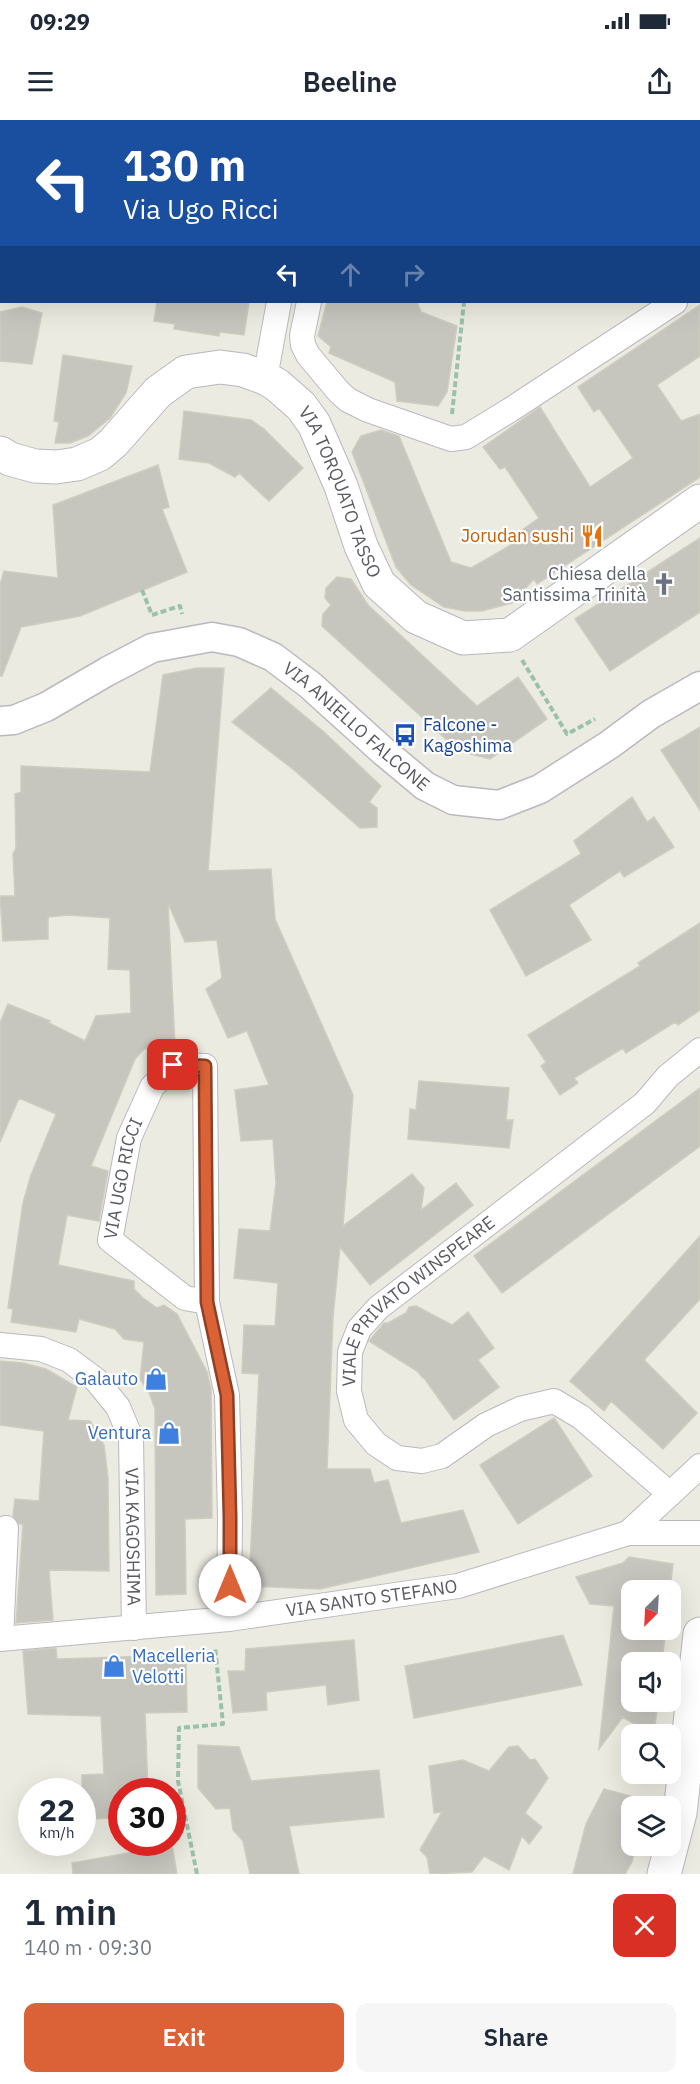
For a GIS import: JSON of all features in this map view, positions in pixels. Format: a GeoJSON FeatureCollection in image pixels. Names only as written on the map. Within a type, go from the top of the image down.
{"type":"FeatureCollection","features":[{"type":"Feature","properties":{"kind":"main road","name":"VIA TORQUATO TASSO"},"geometry":{"type":"LineString","coordinates":[[0,453],[10,459],[35,466],[56,467],[77,464],[100,453],[113,443],[158,392],[186,372],[220,367],[243,370],[265,378],[277,385],[301,406],[314,424],[340,486],[361,546],[379,584],[416,617],[463,638],[510,635],[700,501]]}},
{"type":"Feature","properties":{"kind":"main road"},"geometry":{"type":"LineString","coordinates":[[664,1874],[680,1813],[700,1634]]}},
{"type":"Feature","properties":{"kind":"street"},"geometry":{"type":"LineString","coordinates":[[265,378],[279,303]]}},
{"type":"Feature","properties":{"kind":"street"},"geometry":{"type":"LineString","coordinates":[[309,303],[302,336],[303,345],[308,356],[339,392],[348,400],[368,410],[451,439],[466,437],[673,303]]}},
{"type":"Feature","properties":{"kind":"street","name":"VIA ANIELLO FALCONE"},"geometry":{"type":"LineString","coordinates":[[0,721],[14,720],[46,707],[152,648],[212,637],[239,642],[273,657],[426,786],[453,800],[499,805],[540,789],[609,745],[651,714],[700,686]]}},
{"type":"Feature","properties":{"kind":"street","name":"VIALE PRIVATO WINSPEARE"},"geometry":{"type":"LineString","coordinates":[[670,1494],[581,1417],[554,1401],[520,1409],[486,1425],[442,1456],[422,1461],[397,1458],[376,1444],[356,1420],[349,1391],[350,1352],[359,1329],[378,1308],[645,1103],[668,1076],[700,1050]]}},
{"type":"Feature","properties":{"kind":"street","name":"VIA UGO RICCI"},"geometry":{"type":"LineString","coordinates":[[207,1302],[184,1298],[110,1240],[129,1138],[152,1087],[173,1065],[205,1066],[207,1302],[227,1395],[230,1517],[229,1619]]}},
{"type":"Feature","properties":{"kind":"street","name":"VIA KAGOSHIMA"},"geometry":{"type":"LineString","coordinates":[[0,1345],[41,1349],[69,1360],[96,1380],[118,1407],[131,1438],[134,1628]]}},
{"type":"Feature","properties":{"kind":"street"},"geometry":{"type":"LineString","coordinates":[[628,1533],[700,1466]]}},
{"type":"Feature","properties":{"kind":"street"},"geometry":{"type":"LineString","coordinates":[[1,1639],[6,1528]]}},
{"type":"Feature","properties":{"kind":"street","name":"VIA SANTO STEFANO"},"geometry":{"type":"LineString","coordinates":[[1,1639],[229,1619],[459,1586],[628,1533],[700,1533]]}},
{"type":"Feature","properties":{"kind":"path"},"geometry":{"type":"LineString","coordinates":[[451,419],[464,303]]}},
{"type":"Feature","properties":{"kind":"path"},"geometry":{"type":"LineString","coordinates":[[142,590],[152,615],[180,606],[183,614]]}},
{"type":"Feature","properties":{"kind":"path"},"geometry":{"type":"LineString","coordinates":[[529,654],[522,660],[567,734],[596,718]]}},
{"type":"Feature","properties":{"kind":"path"},"geometry":{"type":"LineString","coordinates":[[196,1874],[178,1781],[179,1728],[224,1724],[215,1647]]}},
{"type":"Feature","properties":{"kind":"building"},"geometry":{"type":"Polygon","coordinates":[[[157,303],[249,303],[244,335],[220,332],[219,336],[174,329],[175,324],[154,321],[157,303]]]}},
{"type":"Feature","properties":{"kind":"building"},"geometry":{"type":"Polygon","coordinates":[[[327,303],[417,303],[421,312],[457,326],[447,392],[438,406],[397,401],[395,382],[329,353],[331,347],[318,336],[327,303]]]}},
{"type":"Feature","properties":{"kind":"building"},"geometry":{"type":"Polygon","coordinates":[[[700,305],[700,356],[657,385],[681,421],[700,414],[700,477],[537,584],[534,579],[512,603],[482,611],[465,611],[444,607],[411,585],[396,567],[352,452],[361,436],[381,430],[399,436],[451,562],[471,568],[511,545],[508,540],[539,518],[505,467],[500,469],[483,447],[540,407],[590,487],[633,458],[599,408],[594,412],[578,387],[700,305]]]}},
{"type":"Feature","properties":{"kind":"building"},"geometry":{"type":"Polygon","coordinates":[[[22,307],[42,313],[32,364],[0,361],[0,312],[22,307]]]}},
{"type":"Feature","properties":{"kind":"building"},"geometry":{"type":"Polygon","coordinates":[[[63,355],[132,366],[126,393],[110,418],[88,436],[70,443],[55,443],[59,422],[54,421],[63,355]]]}},
{"type":"Feature","properties":{"kind":"building"},"geometry":{"type":"Polygon","coordinates":[[[184,411],[251,420],[264,429],[303,468],[269,501],[239,473],[235,477],[209,463],[179,459],[184,411]]]}},
{"type":"Feature","properties":{"kind":"building"},"geometry":{"type":"Polygon","coordinates":[[[158,465],[169,507],[162,509],[187,572],[80,616],[21,627],[2,676],[0,676],[0,585],[4,571],[58,578],[53,505],[158,465]]]}},
{"type":"Feature","properties":{"kind":"building","name":"Chiesa della Santissima Trinità"},"geometry":{"type":"Polygon","coordinates":[[[700,538],[700,612],[610,671],[575,619],[700,538]]]}},
{"type":"Feature","properties":{"kind":"building"},"geometry":{"type":"Polygon","coordinates":[[[337,577],[351,579],[368,605],[477,706],[518,677],[547,719],[490,759],[459,751],[322,626],[323,614],[331,605],[325,598],[326,588],[337,577]]]}},
{"type":"Feature","properties":{"kind":"building"},"geometry":{"type":"Polygon","coordinates":[[[197,668],[224,668],[208,871],[271,869],[275,919],[353,1095],[343,1226],[412,1174],[424,1188],[421,1210],[456,1183],[473,1205],[370,1285],[340,1247],[333,1317],[327,1469],[370,1469],[374,1483],[388,1480],[401,1523],[463,1510],[479,1552],[320,1589],[249,1586],[259,1374],[242,1373],[244,1325],[275,1326],[278,1283],[234,1278],[239,1229],[270,1231],[276,1183],[273,1139],[241,1141],[235,1090],[269,1085],[247,1031],[228,1038],[206,989],[222,978],[217,940],[185,942],[168,903],[175,1046],[144,1049],[135,1059],[91,1166],[108,1171],[99,1221],[67,1215],[58,1265],[134,1281],[134,1289],[143,1298],[157,1308],[164,1305],[177,1314],[207,1372],[211,1389],[212,1518],[185,1519],[186,1594],[156,1595],[155,1409],[149,1392],[140,1379],[144,1342],[124,1339],[115,1329],[79,1319],[76,1332],[11,1322],[13,1309],[8,1308],[23,1203],[31,1175],[56,1114],[19,1098],[0,1142],[0,1023],[8,1004],[50,1021],[49,1023],[85,1041],[96,1016],[131,1013],[130,970],[108,969],[110,918],[69,915],[48,917],[48,939],[3,941],[0,896],[15,896],[13,854],[16,848],[15,794],[21,792],[21,766],[150,772],[163,675],[197,668]]]}},
{"type":"Feature","properties":{"kind":"building"},"geometry":{"type":"Polygon","coordinates":[[[271,688],[324,732],[381,786],[369,802],[377,808],[377,827],[360,828],[294,770],[232,722],[271,688]]]}},
{"type":"Feature","properties":{"kind":"building"},"geometry":{"type":"Polygon","coordinates":[[[700,727],[700,810],[661,750],[700,727]]]}},
{"type":"Feature","properties":{"kind":"building"},"geometry":{"type":"Polygon","coordinates":[[[632,797],[647,822],[654,817],[674,847],[624,877],[620,871],[569,905],[591,940],[526,976],[490,910],[581,854],[574,841],[632,797]]]}},
{"type":"Feature","properties":{"kind":"building"},"geometry":{"type":"Polygon","coordinates":[[[700,923],[700,1010],[678,1025],[675,1022],[626,1053],[623,1048],[574,1078],[578,1083],[560,1095],[541,1066],[546,1062],[528,1035],[640,966],[638,963],[700,923]]]}},
{"type":"Feature","properties":{"kind":"building"},"geometry":{"type":"Polygon","coordinates":[[[419,1081],[509,1088],[506,1120],[513,1120],[509,1148],[408,1139],[410,1109],[416,1110],[419,1081]]]}},
{"type":"Feature","properties":{"kind":"building"},"geometry":{"type":"Polygon","coordinates":[[[700,1088],[700,1146],[502,1293],[474,1256],[700,1088]]]}},
{"type":"Feature","properties":{"kind":"building"},"geometry":{"type":"Polygon","coordinates":[[[700,1236],[700,1299],[644,1360],[697,1413],[663,1449],[611,1401],[604,1411],[570,1381],[700,1236]]]}},
{"type":"Feature","properties":{"kind":"building"},"geometry":{"type":"Polygon","coordinates":[[[416,1306],[452,1325],[468,1312],[494,1348],[478,1360],[499,1387],[454,1420],[417,1371],[369,1341],[384,1323],[406,1313],[409,1307],[416,1306]]]}},
{"type":"Feature","properties":{"kind":"building"},"geometry":{"type":"Polygon","coordinates":[[[0,1361],[23,1363],[46,1369],[77,1387],[68,1420],[90,1421],[104,1445],[108,1478],[109,1571],[49,1570],[53,1620],[16,1623],[23,1524],[19,1524],[13,1516],[15,1499],[39,1501],[44,1431],[0,1425],[0,1361]]]}},
{"type":"Feature","properties":{"kind":"building"},"geometry":{"type":"Polygon","coordinates":[[[554,1418],[592,1476],[518,1524],[480,1465],[554,1418]]]}},
{"type":"Feature","properties":{"kind":"building"},"geometry":{"type":"Polygon","coordinates":[[[629,1557],[673,1564],[671,1580],[621,1580],[621,1640],[665,1640],[663,1652],[621,1652],[621,1712],[657,1712],[655,1724],[634,1724],[623,1717],[599,1749],[614,1606],[590,1604],[576,1577],[623,1563],[629,1557]]]}},
{"type":"Feature","properties":{"kind":"building"},"geometry":{"type":"Polygon","coordinates":[[[563,1635],[582,1685],[414,1718],[405,1666],[563,1635]]]}},
{"type":"Feature","properties":{"kind":"building"},"geometry":{"type":"Polygon","coordinates":[[[354,1640],[359,1700],[328,1705],[326,1685],[266,1692],[267,1710],[233,1713],[228,1671],[245,1671],[246,1649],[354,1640]]]}},
{"type":"Feature","properties":{"kind":"building"},"geometry":{"type":"Polygon","coordinates":[[[56,1648],[57,1659],[186,1655],[187,1712],[145,1713],[148,1778],[108,1778],[108,1818],[96,1819],[96,1778],[82,1778],[82,1775],[104,1774],[101,1716],[28,1714],[23,1651],[56,1648]]]}},
{"type":"Feature","properties":{"kind":"building"},"geometry":{"type":"Polygon","coordinates":[[[198,1745],[239,1747],[251,1781],[379,1770],[384,1817],[289,1826],[299,1874],[250,1874],[243,1841],[233,1830],[230,1808],[216,1809],[198,1788],[198,1745]]]}},
{"type":"Feature","properties":{"kind":"building"},"geometry":{"type":"Polygon","coordinates":[[[518,1746],[530,1760],[535,1759],[548,1778],[525,1813],[542,1827],[529,1844],[522,1836],[509,1870],[484,1856],[472,1872],[430,1874],[427,1857],[420,1850],[442,1812],[434,1813],[429,1766],[463,1760],[489,1771],[509,1747],[518,1746]]]}},
{"type":"Feature","properties":{"kind":"building"},"geometry":{"type":"Polygon","coordinates":[[[604,1789],[630,1796],[621,1796],[621,1856],[633,1856],[625,1874],[573,1874],[586,1824],[604,1789]]]}},
{"type":"Feature","properties":{"kind":"building"},"geometry":{"type":"Polygon","coordinates":[[[111,1856],[174,1856],[177,1874],[73,1874],[72,1863],[111,1856]]]}},
{"type":"Feature","properties":{"kind":"place","name":"Jorudan sushi"},"geometry":{"type":"Point","coordinates":[592,536]}},
{"type":"Feature","properties":{"kind":"place","name":"Chiesa della Santissima Trinità"},"geometry":{"type":"Point","coordinates":[664,584]}},
{"type":"Feature","properties":{"kind":"place","name":"Falcone - Kagoshima"},"geometry":{"type":"Point","coordinates":[405,735]}},
{"type":"Feature","properties":{"kind":"place","name":"Galauto"},"geometry":{"type":"Point","coordinates":[156,1379]}},
{"type":"Feature","properties":{"kind":"place","name":"Ventura"},"geometry":{"type":"Point","coordinates":[169,1433]}},
{"type":"Feature","properties":{"kind":"place","name":"Macelleria Velotti"},"geometry":{"type":"Point","coordinates":[114,1666]}},
{"type":"Feature","properties":{"kind":"route"},"geometry":{"type":"LineString","coordinates":[[173,1065],[205,1066],[207,1302],[227,1395],[230,1585]]}}]}
